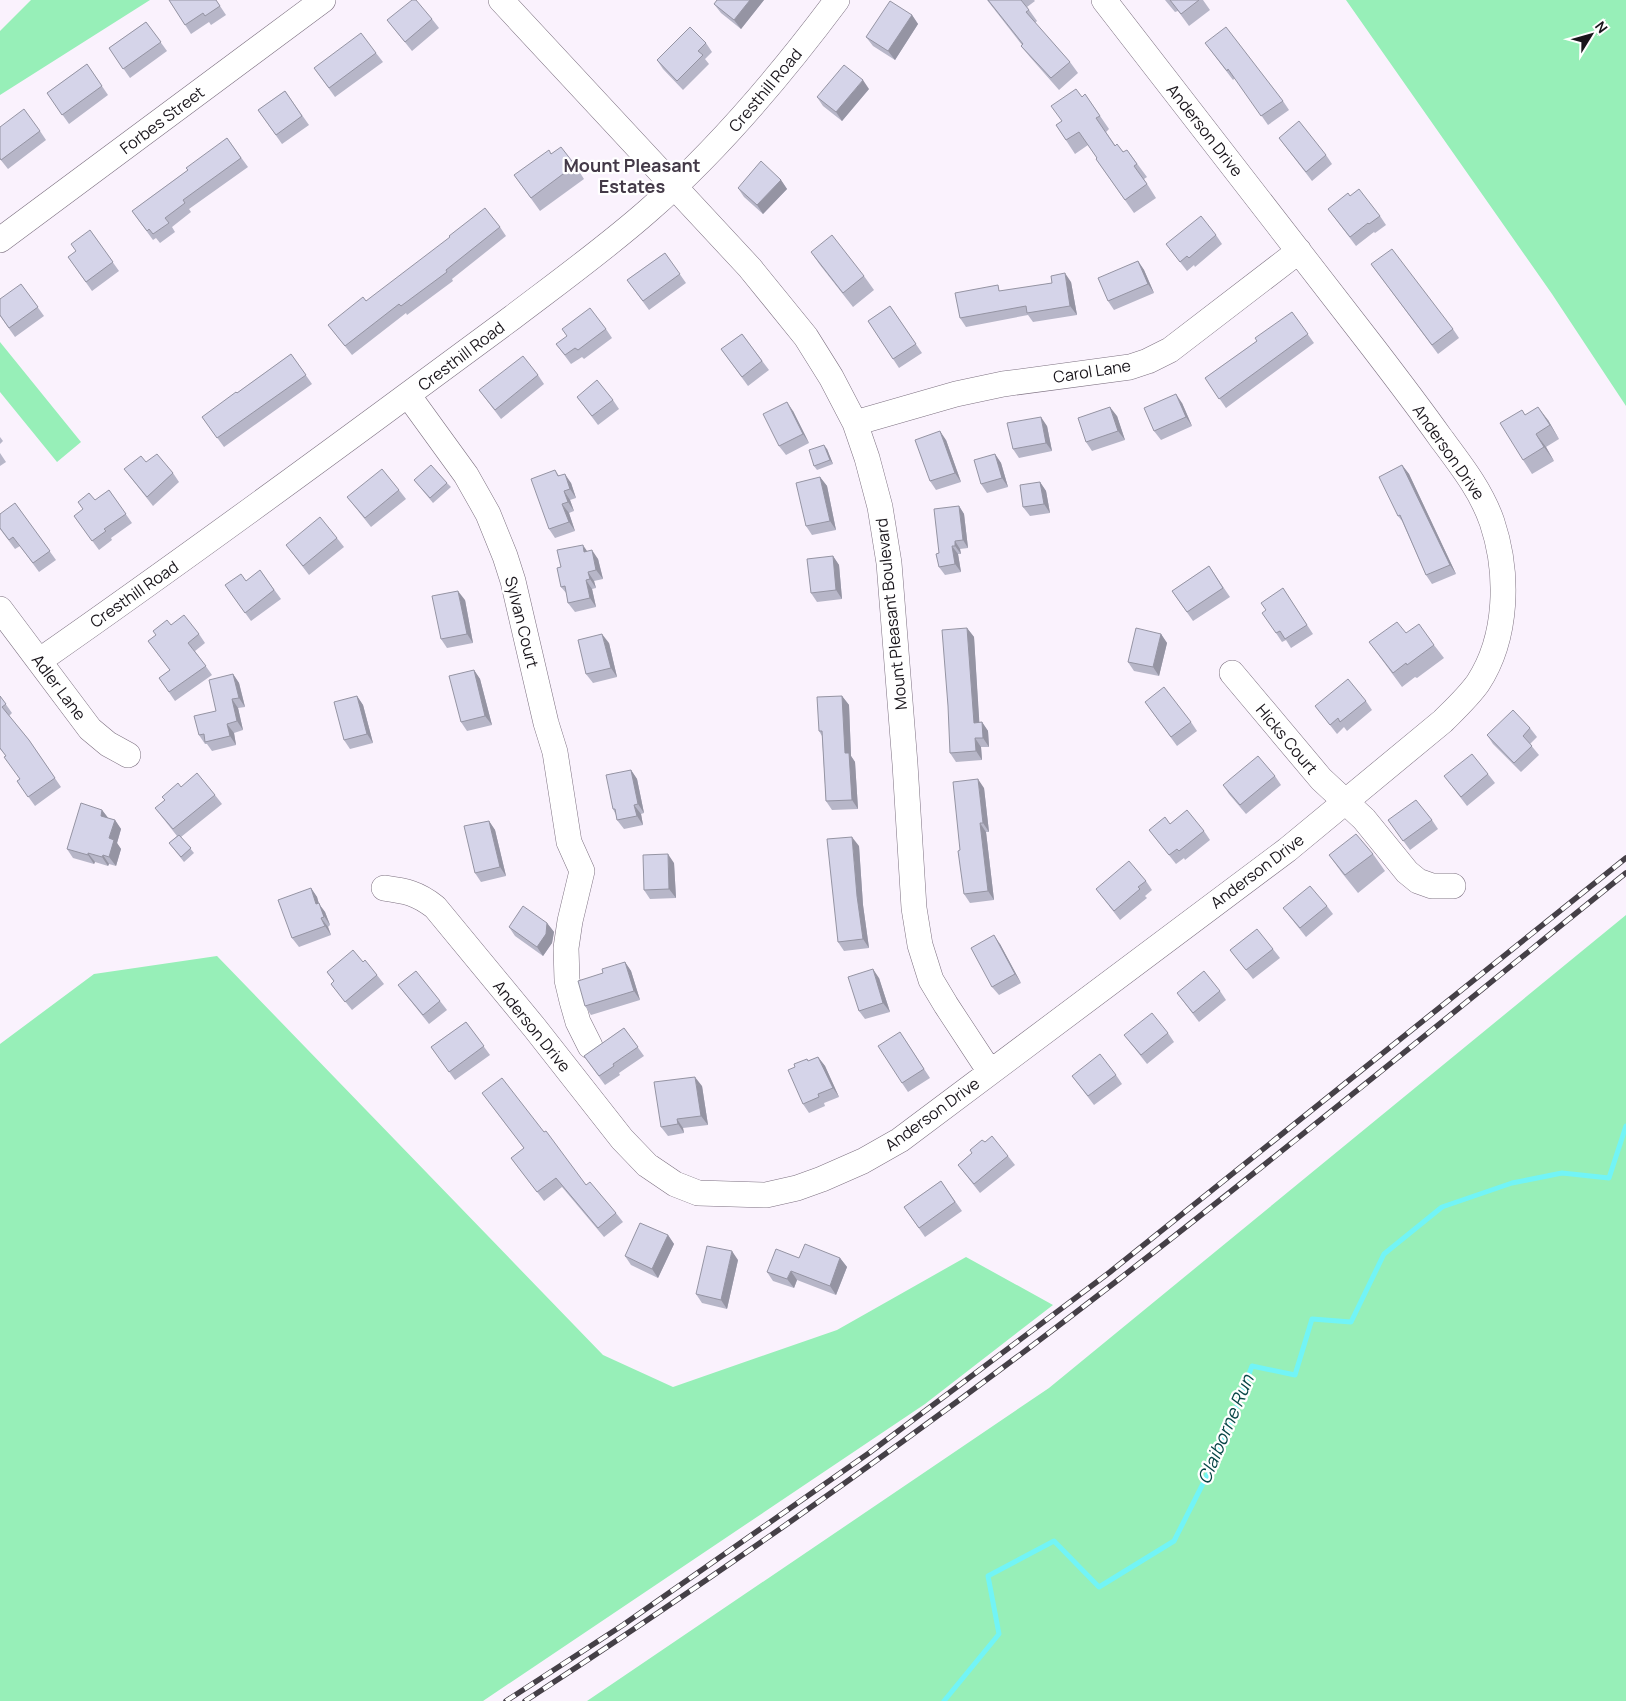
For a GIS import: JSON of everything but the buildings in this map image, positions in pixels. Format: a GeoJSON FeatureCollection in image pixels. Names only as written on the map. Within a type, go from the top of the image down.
{"type":"FeatureCollection","features":[{"type":"Feature","properties":{"kind":"street","name":"Forbes Street"},"geometry":{"type":"LineString","coordinates":[[0,240],[323,0]]}},
{"type":"Feature","properties":{"kind":"street","name":"Mount Pleasant Boulevard"},"geometry":{"type":"LineString","coordinates":[[501,0],[750,268],[806,337],[831,377],[855,423],[867,458],[880,508],[889,563],[914,908],[920,945],[931,980],[990,1072]]}},
{"type":"Feature","properties":{"kind":"street","name":"Cresthill Road"},"geometry":{"type":"LineString","coordinates":[[39,661],[157,578],[408,395],[566,277],[648,211],[743,117],[812,35],[838,0]]}},
{"type":"Feature","properties":{"kind":"street","name":"Anderson Drive"},"geometry":{"type":"LineString","coordinates":[[384,888],[404,891],[422,897],[435,907],[534,1027],[622,1139],[647,1165],[675,1184],[698,1193],[766,1195],[798,1188],[822,1179],[863,1161],[900,1140],[1287,850],[1462,703],[1478,682],[1491,659],[1498,638],[1502,608],[1503,583],[1500,553],[1492,523],[1481,495],[1414,401],[1104,0]]}},
{"type":"Feature","properties":{"kind":"street","name":"Carol Lane"},"geometry":{"type":"LineString","coordinates":[[855,423],[956,394],[1003,384],[1130,367],[1148,361],[1170,350],[1299,251]]}},
{"type":"Feature","properties":{"kind":"street","name":"Sylvan Court"},"geometry":{"type":"LineString","coordinates":[[408,395],[466,475],[488,514],[513,582],[546,723],[555,752],[569,842],[582,871],[570,921],[566,948],[568,980],[572,1002],[578,1022],[590,1046]]}},
{"type":"Feature","properties":{"kind":"street","name":"Adler Lane"},"geometry":{"type":"LineString","coordinates":[[0,609],[90,729],[108,744],[128,756]]}},
{"type":"Feature","properties":{"kind":"street","name":"Hicks Court"},"geometry":{"type":"LineString","coordinates":[[1232,674],[1321,779],[1364,819],[1406,872],[1418,881],[1432,886],[1453,886]]}},
{"type":"Feature","properties":{"kind":"green space"},"geometry":{"type":"Polygon","coordinates":[[[31,0],[150,0],[0,95],[0,31],[31,0]]]}},
{"type":"Feature","properties":{"kind":"green space"},"geometry":{"type":"Polygon","coordinates":[[[1346,0],[1626,0],[1626,406],[1552,294],[1346,0]]]}},
{"type":"Feature","properties":{"kind":"green space"},"geometry":{"type":"Polygon","coordinates":[[[0,342],[81,442],[57,462],[0,392],[0,342]]]}},
{"type":"Feature","properties":{"kind":"green space"},"geometry":{"type":"Polygon","coordinates":[[[1626,915],[1626,1701],[587,1701],[1049,1388],[1626,915]]]}},
{"type":"Feature","properties":{"kind":"green space"},"geometry":{"type":"Polygon","coordinates":[[[217,956],[603,1355],[673,1387],[837,1330],[966,1257],[1053,1305],[925,1404],[483,1701],[0,1701],[0,1044],[94,974],[217,956]]]}},
{"type":"Feature","properties":{"kind":"waterway","name":"Claiborne Run"},"geometry":{"type":"LineString","coordinates":[[944,1701],[999,1634],[988,1576],[1054,1541],[1099,1587],[1174,1541],[1220,1450],[1252,1366],[1295,1375],[1312,1319],[1351,1322],[1384,1254],[1442,1207],[1512,1183],[1562,1173],[1609,1178],[1626,1126]]}},
{"type":"Feature","properties":{"kind":"railway"},"geometry":{"type":"LineString","coordinates":[[506,1701],[623,1625],[869,1453],[1110,1272],[1626,858]]}},
{"type":"Feature","properties":{"kind":"railway"},"geometry":{"type":"LineString","coordinates":[[525,1701],[751,1549],[973,1390],[1118,1280],[1246,1179],[1626,873]]}},
{"type":"Feature","properties":{"kind":"district","name":"Mount Pleasant Estates"},"geometry":{"type":"Point","coordinates":[632,175]}}]}
